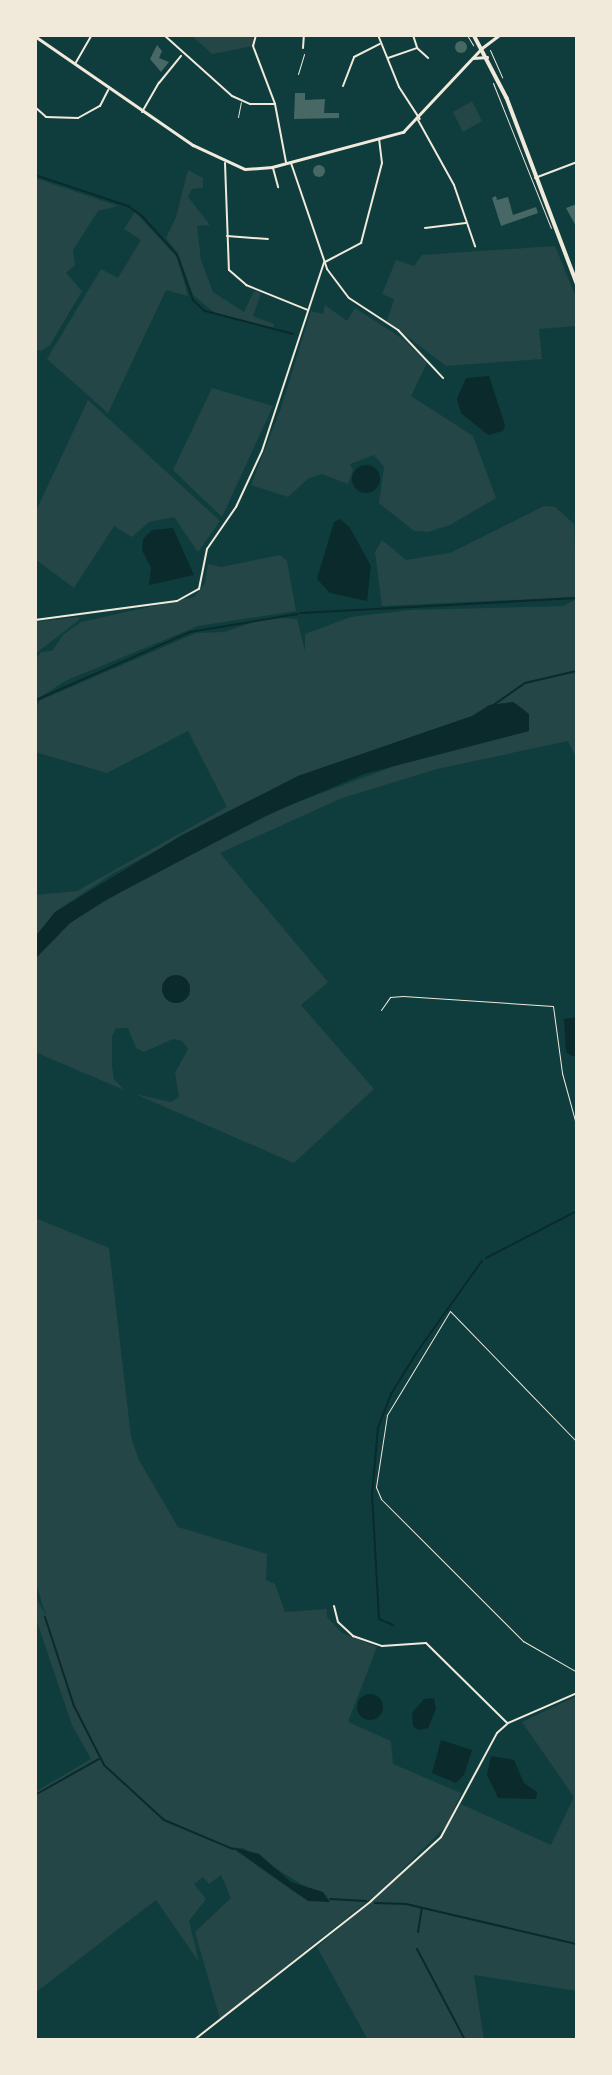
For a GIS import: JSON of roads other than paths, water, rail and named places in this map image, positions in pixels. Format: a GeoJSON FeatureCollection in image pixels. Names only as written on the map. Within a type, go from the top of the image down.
{"type":"FeatureCollection","features":[{"type":"Feature","properties":{"kind":"main road"},"geometry":{"type":"LineString","coordinates":[[474,35],[484,46],[575,283]]}},
{"type":"Feature","properties":{"kind":"street"},"geometry":{"type":"LineString","coordinates":[[75,64],[92,35]]}},
{"type":"Feature","properties":{"kind":"street"},"geometry":{"type":"LineString","coordinates":[[164,35],[182,56],[241,102],[275,104]]}},
{"type":"Feature","properties":{"kind":"street"},"geometry":{"type":"LineString","coordinates":[[256,35],[253,46],[275,104],[288,163],[324,262],[349,298],[398,330],[443,377]]}},
{"type":"Feature","properties":{"kind":"street"},"geometry":{"type":"LineString","coordinates":[[303,48],[304,35]]}},
{"type":"Feature","properties":{"kind":"street"},"geometry":{"type":"LineString","coordinates":[[378,35],[387,58],[454,186],[475,246]]}},
{"type":"Feature","properties":{"kind":"street"},"geometry":{"type":"LineString","coordinates":[[413,35],[417,48],[428,58]]}},
{"type":"Feature","properties":{"kind":"street"},"geometry":{"type":"LineString","coordinates":[[35,36],[142,112],[226,163],[246,169],[272,167],[403,132],[419,119],[484,46],[499,35]]}},
{"type":"Feature","properties":{"kind":"street"},"geometry":{"type":"LineString","coordinates":[[343,86],[354,57],[381,43]]}},
{"type":"Feature","properties":{"kind":"street"},"geometry":{"type":"LineString","coordinates":[[387,58],[417,48]]}},
{"type":"Feature","properties":{"kind":"street"},"geometry":{"type":"LineString","coordinates":[[142,112],[159,83],[182,56]]}},
{"type":"Feature","properties":{"kind":"street"},"geometry":{"type":"LineString","coordinates":[[473,58],[487,57]]}},
{"type":"Feature","properties":{"kind":"street"},"geometry":{"type":"LineString","coordinates":[[35,107],[47,117],[78,118],[100,106],[108,90]]}},
{"type":"Feature","properties":{"kind":"street"},"geometry":{"type":"LineString","coordinates":[[35,620],[177,601],[199,589],[207,549],[236,506],[262,451],[324,262],[361,243],[382,163],[379,139]]}},
{"type":"Feature","properties":{"kind":"street"},"geometry":{"type":"LineString","coordinates":[[536,178],[577,162]]}},
{"type":"Feature","properties":{"kind":"street"},"geometry":{"type":"LineString","coordinates":[[226,163],[226,260],[237,279],[309,310]]}},
{"type":"Feature","properties":{"kind":"street"},"geometry":{"type":"LineString","coordinates":[[272,167],[278,187]]}},
{"type":"Feature","properties":{"kind":"street"},"geometry":{"type":"LineString","coordinates":[[425,228],[468,223]]}},
{"type":"Feature","properties":{"kind":"street"},"geometry":{"type":"LineString","coordinates":[[227,236],[268,239]]}},
{"type":"Feature","properties":{"kind":"street"},"geometry":{"type":"LineString","coordinates":[[334,1606],[338,1622],[353,1636],[382,1646],[426,1643],[508,1723]]}},
{"type":"Feature","properties":{"kind":"street"},"geometry":{"type":"LineString","coordinates":[[194,2040],[371,1901],[448,1828],[487,1749],[508,1723],[577,1693]]}},
{"type":"Feature","properties":{"kind":"lane"},"geometry":{"type":"LineString","coordinates":[[237,117],[241,102]]}},
{"type":"Feature","properties":{"kind":"waterway"},"geometry":{"type":"LineString","coordinates":[[35,175],[128,206],[142,216],[177,255],[193,300],[205,311],[293,334]]}},
{"type":"Feature","properties":{"kind":"waterway"},"geometry":{"type":"LineString","coordinates":[[300,613],[577,598]]}},
{"type":"Feature","properties":{"kind":"waterway"},"geometry":{"type":"LineString","coordinates":[[36,700],[190,632],[297,614]]}},
{"type":"Feature","properties":{"kind":"waterway"},"geometry":{"type":"LineString","coordinates":[[492,706],[525,683],[577,671]]}},
{"type":"Feature","properties":{"kind":"waterway"},"geometry":{"type":"LineString","coordinates":[[486,1258],[577,1211]]}},
{"type":"Feature","properties":{"kind":"waterway"},"geometry":{"type":"LineString","coordinates":[[393,1625],[379,1619],[372,1495],[378,1428],[391,1394],[417,1352],[482,1261]]}},
{"type":"Feature","properties":{"kind":"waterway"},"geometry":{"type":"LineString","coordinates":[[45,1617],[74,1706],[104,1765],[164,1820],[233,1849]]}},
{"type":"Feature","properties":{"kind":"waterway"},"geometry":{"type":"LineString","coordinates":[[35,1795],[99,1759]]}},
{"type":"Feature","properties":{"kind":"waterway"},"geometry":{"type":"LineString","coordinates":[[330,1899],[366,1901]]}},
{"type":"Feature","properties":{"kind":"waterway"},"geometry":{"type":"LineString","coordinates":[[375,1903],[406,1904],[577,1944]]}},
{"type":"Feature","properties":{"kind":"waterway"},"geometry":{"type":"LineString","coordinates":[[418,1932],[422,1908]]}},
{"type":"Feature","properties":{"kind":"waterway"},"geometry":{"type":"LineString","coordinates":[[417,1949],[465,2040]]}}]}
